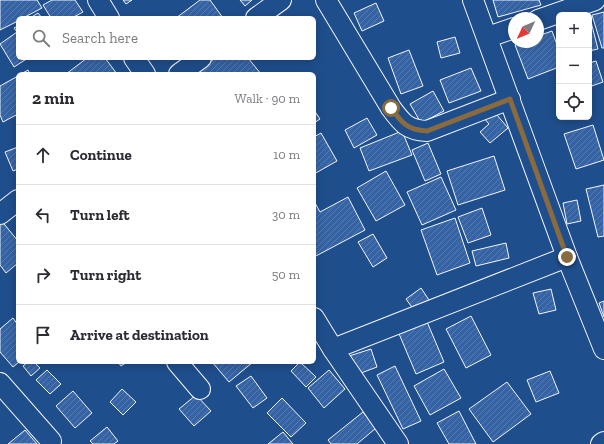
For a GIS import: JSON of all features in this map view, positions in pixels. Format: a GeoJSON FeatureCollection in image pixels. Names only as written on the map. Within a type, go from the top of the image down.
{"type":"FeatureCollection","features":[{"type":"Feature","properties":{"kind":"street"},"geometry":{"type":"LineString","coordinates":[[98,0],[108,16]]}},
{"type":"Feature","properties":{"kind":"street"},"geometry":{"type":"LineString","coordinates":[[259,16],[281,0]]}},
{"type":"Feature","properties":{"kind":"street"},"geometry":{"type":"LineString","coordinates":[[326,0],[391,108],[404,124],[416,130],[427,131],[510,99]]}},
{"type":"Feature","properties":{"kind":"street"},"geometry":{"type":"LineString","coordinates":[[473,0],[488,37],[567,257],[604,349]]}},
{"type":"Feature","properties":{"kind":"street"},"geometry":{"type":"LineString","coordinates":[[544,18],[595,0]]}},
{"type":"Feature","properties":{"kind":"street"},"geometry":{"type":"LineString","coordinates":[[488,37],[508,30]]}},
{"type":"Feature","properties":{"kind":"street"},"geometry":{"type":"LineString","coordinates":[[135,60],[143,72]]}},
{"type":"Feature","properties":{"kind":"street"},"geometry":{"type":"LineString","coordinates":[[182,72],[198,60]]}},
{"type":"Feature","properties":{"kind":"street"},"geometry":{"type":"LineString","coordinates":[[0,214],[16,202]]}},
{"type":"Feature","properties":{"kind":"street"},"geometry":{"type":"LineString","coordinates":[[333,349],[567,257]]}},
{"type":"Feature","properties":{"kind":"street"},"geometry":{"type":"LineString","coordinates":[[316,321],[333,349],[398,444]]}},
{"type":"Feature","properties":{"kind":"street"},"geometry":{"type":"LineString","coordinates":[[179,364],[200,389]]}},
{"type":"Feature","properties":{"kind":"street"},"geometry":{"type":"LineString","coordinates":[[0,383],[51,441]]}},
{"type":"Feature","properties":{"kind":"building"},"geometry":{"type":"Polygon","coordinates":[[[0,0],[37,0],[42,8],[27,16],[16,16],[16,22],[0,30],[0,0]]]}},
{"type":"Feature","properties":{"kind":"building"},"geometry":{"type":"Polygon","coordinates":[[[52,0],[75,0],[83,12],[76,16],[50,16],[43,5],[52,0]]]}},
{"type":"Feature","properties":{"kind":"building"},"geometry":{"type":"Polygon","coordinates":[[[123,0],[132,0],[126,4],[123,0]]]}},
{"type":"Feature","properties":{"kind":"building"},"geometry":{"type":"Polygon","coordinates":[[[200,0],[210,0],[222,16],[179,16],[200,0]]]}},
{"type":"Feature","properties":{"kind":"building"},"geometry":{"type":"Polygon","coordinates":[[[240,0],[252,0],[245,6],[240,0]]]}},
{"type":"Feature","properties":{"kind":"building"},"geometry":{"type":"Polygon","coordinates":[[[493,0],[539,0],[541,5],[516,12],[508,12],[508,14],[498,17],[493,0]]]}},
{"type":"Feature","properties":{"kind":"building"},"geometry":{"type":"Polygon","coordinates":[[[376,3],[384,21],[362,31],[354,13],[376,3]]]}},
{"type":"Feature","properties":{"kind":"building"},"geometry":{"type":"Polygon","coordinates":[[[604,12],[604,48],[602,48],[592,15],[604,12]]]}},
{"type":"Feature","properties":{"kind":"building"},"geometry":{"type":"Polygon","coordinates":[[[38,13],[40,16],[33,16],[38,13]]]}},
{"type":"Feature","properties":{"kind":"building"},"geometry":{"type":"Polygon","coordinates":[[[592,26],[598,49],[592,50],[592,26]]]}},
{"type":"Feature","properties":{"kind":"building"},"geometry":{"type":"Polygon","coordinates":[[[552,31],[556,42],[556,68],[528,79],[516,48],[544,48],[544,34],[552,31]]]}},
{"type":"Feature","properties":{"kind":"building"},"geometry":{"type":"Polygon","coordinates":[[[16,33],[16,60],[25,60],[14,67],[0,44],[16,33]]]}},
{"type":"Feature","properties":{"kind":"building"},"geometry":{"type":"Polygon","coordinates":[[[455,37],[460,53],[441,58],[437,42],[455,37]]]}},
{"type":"Feature","properties":{"kind":"building"},"geometry":{"type":"Polygon","coordinates":[[[409,50],[423,86],[401,94],[388,58],[409,50]]]}},
{"type":"Feature","properties":{"kind":"building"},"geometry":{"type":"Polygon","coordinates":[[[84,60],[106,60],[116,72],[69,72],[84,60]]]}},
{"type":"Feature","properties":{"kind":"building"},"geometry":{"type":"Polygon","coordinates":[[[213,60],[250,60],[259,72],[198,72],[213,60]]]}},
{"type":"Feature","properties":{"kind":"building"},"geometry":{"type":"Polygon","coordinates":[[[596,61],[603,82],[592,86],[592,84],[592,62],[596,61]]]}},
{"type":"Feature","properties":{"kind":"building"},"geometry":{"type":"Polygon","coordinates":[[[471,68],[481,91],[449,103],[440,80],[471,68]]]}},
{"type":"Feature","properties":{"kind":"building"},"geometry":{"type":"Polygon","coordinates":[[[16,77],[16,115],[3,122],[0,115],[0,86],[16,77]]]}},
{"type":"Feature","properties":{"kind":"building"},"geometry":{"type":"Polygon","coordinates":[[[433,91],[444,111],[421,123],[410,104],[433,91]]]}},
{"type":"Feature","properties":{"kind":"building"},"geometry":{"type":"Polygon","coordinates":[[[491,108],[508,128],[490,143],[480,132],[489,124],[482,116],[491,108]]]}},
{"type":"Feature","properties":{"kind":"building"},"geometry":{"type":"Polygon","coordinates":[[[316,113],[320,119],[316,122],[316,113]]]}},
{"type":"Feature","properties":{"kind":"building"},"geometry":{"type":"Polygon","coordinates":[[[367,118],[377,135],[354,148],[345,130],[367,118]]]}},
{"type":"Feature","properties":{"kind":"building"},"geometry":{"type":"Polygon","coordinates":[[[593,125],[604,160],[576,169],[564,134],[593,125]]]}},
{"type":"Feature","properties":{"kind":"building"},"geometry":{"type":"Polygon","coordinates":[[[402,131],[412,155],[369,171],[360,148],[402,131]]]}},
{"type":"Feature","properties":{"kind":"building"},"geometry":{"type":"Polygon","coordinates":[[[321,133],[337,161],[316,173],[316,136],[321,133]]]}},
{"type":"Feature","properties":{"kind":"building"},"geometry":{"type":"Polygon","coordinates":[[[428,143],[441,174],[425,181],[412,150],[428,143]]]}},
{"type":"Feature","properties":{"kind":"building"},"geometry":{"type":"Polygon","coordinates":[[[16,148],[16,170],[13,171],[5,152],[16,148]]]}},
{"type":"Feature","properties":{"kind":"building"},"geometry":{"type":"Polygon","coordinates":[[[494,156],[505,190],[458,205],[447,171],[494,156]]]}},
{"type":"Feature","properties":{"kind":"building"},"geometry":{"type":"Polygon","coordinates":[[[386,171],[405,205],[376,221],[357,188],[386,171]]]}},
{"type":"Feature","properties":{"kind":"building"},"geometry":{"type":"Polygon","coordinates":[[[441,177],[456,210],[422,225],[407,192],[441,177]]]}},
{"type":"Feature","properties":{"kind":"building"},"geometry":{"type":"Polygon","coordinates":[[[604,185],[604,236],[598,237],[586,189],[604,185]]]}},
{"type":"Feature","properties":{"kind":"building"},"geometry":{"type":"Polygon","coordinates":[[[348,197],[365,230],[316,256],[316,205],[320,212],[348,197]]]}},
{"type":"Feature","properties":{"kind":"building"},"geometry":{"type":"Polygon","coordinates":[[[577,200],[581,221],[567,224],[563,203],[577,200]]]}},
{"type":"Feature","properties":{"kind":"building"},"geometry":{"type":"Polygon","coordinates":[[[482,208],[491,235],[468,243],[458,217],[482,208]]]}},
{"type":"Feature","properties":{"kind":"building"},"geometry":{"type":"Polygon","coordinates":[[[455,218],[470,263],[437,275],[421,230],[455,218]]]}},
{"type":"Feature","properties":{"kind":"building"},"geometry":{"type":"Polygon","coordinates":[[[0,219],[16,239],[16,265],[6,273],[0,265],[0,219]]]}},
{"type":"Feature","properties":{"kind":"building"},"geometry":{"type":"Polygon","coordinates":[[[373,234],[387,258],[373,267],[358,242],[373,234]]]}},
{"type":"Feature","properties":{"kind":"building"},"geometry":{"type":"Polygon","coordinates":[[[506,243],[509,258],[476,266],[472,251],[506,243]]]}},
{"type":"Feature","properties":{"kind":"building"},"geometry":{"type":"Polygon","coordinates":[[[421,288],[429,300],[414,310],[406,299],[421,288]]]}},
{"type":"Feature","properties":{"kind":"building"},"geometry":{"type":"Polygon","coordinates":[[[551,289],[556,310],[539,314],[533,293],[551,289]]]}},
{"type":"Feature","properties":{"kind":"building"},"geometry":{"type":"Polygon","coordinates":[[[604,301],[604,317],[599,303],[604,301]]]}},
{"type":"Feature","properties":{"kind":"building"},"geometry":{"type":"Polygon","coordinates":[[[471,316],[491,355],[466,368],[446,329],[471,316]]]}},
{"type":"Feature","properties":{"kind":"building"},"geometry":{"type":"Polygon","coordinates":[[[425,317],[444,362],[416,374],[397,329],[425,317]]]}},
{"type":"Feature","properties":{"kind":"building"},"geometry":{"type":"Polygon","coordinates":[[[13,318],[16,322],[17,364],[13,367],[0,352],[0,329],[13,318]]]}},
{"type":"Feature","properties":{"kind":"building"},"geometry":{"type":"Polygon","coordinates":[[[371,349],[377,367],[353,376],[346,357],[371,349]]]}},
{"type":"Feature","properties":{"kind":"building"},"geometry":{"type":"Polygon","coordinates":[[[26,364],[36,364],[40,368],[31,376],[23,366],[26,364]]]}},
{"type":"Feature","properties":{"kind":"building"},"geometry":{"type":"Polygon","coordinates":[[[214,364],[251,364],[229,382],[214,364]]]}},
{"type":"Feature","properties":{"kind":"building"},"geometry":{"type":"Polygon","coordinates":[[[298,364],[302,364],[316,377],[306,387],[291,371],[298,364]]]}},
{"type":"Feature","properties":{"kind":"building"},"geometry":{"type":"Polygon","coordinates":[[[395,366],[421,421],[403,429],[377,375],[395,366]]]}},
{"type":"Feature","properties":{"kind":"building"},"geometry":{"type":"Polygon","coordinates":[[[444,369],[461,398],[430,415],[414,386],[444,369]]]}},
{"type":"Feature","properties":{"kind":"building"},"geometry":{"type":"Polygon","coordinates":[[[47,370],[61,384],[50,394],[36,380],[47,370]]]}},
{"type":"Feature","properties":{"kind":"building"},"geometry":{"type":"Polygon","coordinates":[[[329,370],[345,389],[324,408],[308,388],[329,370]]]}},
{"type":"Feature","properties":{"kind":"building"},"geometry":{"type":"Polygon","coordinates":[[[550,371],[559,393],[536,402],[527,380],[550,371]]]}},
{"type":"Feature","properties":{"kind":"building"},"geometry":{"type":"Polygon","coordinates":[[[251,376],[267,398],[253,408],[236,386],[251,376]]]}},
{"type":"Feature","properties":{"kind":"building"},"geometry":{"type":"Polygon","coordinates":[[[507,382],[531,414],[493,442],[469,409],[507,382]]]}},
{"type":"Feature","properties":{"kind":"building"},"geometry":{"type":"Polygon","coordinates":[[[122,389],[136,402],[123,415],[110,402],[122,389]]]}},
{"type":"Feature","properties":{"kind":"building"},"geometry":{"type":"Polygon","coordinates":[[[73,391],[92,413],[75,428],[56,406],[73,391]]]}},
{"type":"Feature","properties":{"kind":"building"},"geometry":{"type":"Polygon","coordinates":[[[196,395],[211,411],[194,426],[179,409],[196,395]]]}},
{"type":"Feature","properties":{"kind":"building"},"geometry":{"type":"Polygon","coordinates":[[[282,398],[306,423],[291,437],[267,413],[282,398]]]}},
{"type":"Feature","properties":{"kind":"building"},"geometry":{"type":"Polygon","coordinates":[[[459,411],[476,444],[449,444],[437,423],[459,411]]]}},
{"type":"Feature","properties":{"kind":"building"},"geometry":{"type":"Polygon","coordinates":[[[363,412],[376,428],[357,444],[331,444],[328,440],[363,412]]]}},
{"type":"Feature","properties":{"kind":"building"},"geometry":{"type":"Polygon","coordinates":[[[107,427],[118,441],[114,444],[93,444],[90,441],[107,427]]]}},
{"type":"Feature","properties":{"kind":"building"},"geometry":{"type":"Polygon","coordinates":[[[25,430],[37,444],[8,444],[25,430]]]}},
{"type":"Feature","properties":{"kind":"building"},"geometry":{"type":"Polygon","coordinates":[[[283,432],[293,444],[268,444],[283,432]]]}},
{"type":"Feature","properties":{"kind":"route"},"geometry":{"type":"LineString","coordinates":[[391,108],[404,124],[416,130],[427,131],[510,99],[567,257]]}}]}
